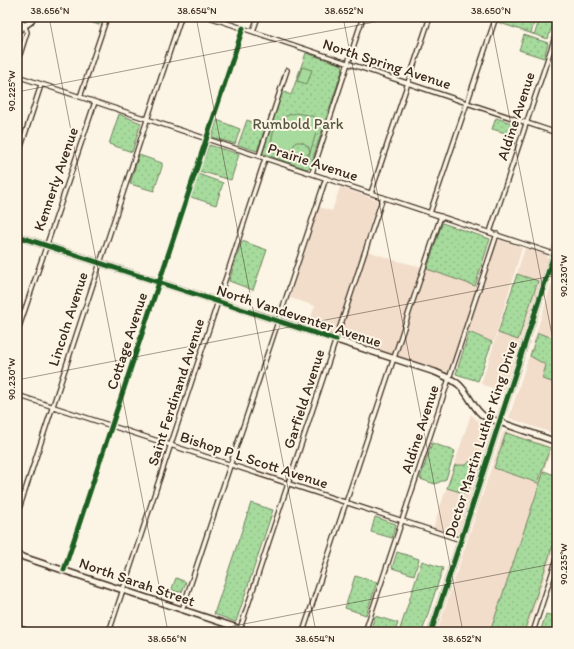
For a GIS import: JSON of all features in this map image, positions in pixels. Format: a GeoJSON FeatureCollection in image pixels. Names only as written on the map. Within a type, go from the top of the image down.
{"type":"FeatureCollection","features":[{"type":"Feature","properties":{"kind":"main road"},"geometry":{"type":"LineString","coordinates":[[17,31],[26,25],[33,17]]}},
{"type":"Feature","properties":{"kind":"main road","name":"North Vandeventer Avenue"},"geometry":{"type":"LineString","coordinates":[[17,236],[449,378],[462,386],[476,410],[481,415],[557,442]]}},
{"type":"Feature","properties":{"kind":"main road","name":"Doctor Martin Luther King Drive"},"geometry":{"type":"LineString","coordinates":[[431,632],[556,254],[557,246]]}},
{"type":"Feature","properties":{"kind":"main road","name":"North Sarah Street"},"geometry":{"type":"LineString","coordinates":[[17,555],[240,630],[250,632]]}},
{"type":"Feature","properties":{"kind":"street"},"geometry":{"type":"LineString","coordinates":[[80,97],[106,17]]}},
{"type":"Feature","properties":{"kind":"street","name":"Lincoln Avenue"},"geometry":{"type":"LineString","coordinates":[[17,515],[181,17]]}},
{"type":"Feature","properties":{"kind":"street","name":"North Spring Avenue"},"geometry":{"type":"LineString","coordinates":[[209,17],[557,133]]}},
{"type":"Feature","properties":{"kind":"street"},"geometry":{"type":"LineString","coordinates":[[253,31],[258,17]]}},
{"type":"Feature","properties":{"kind":"street"},"geometry":{"type":"LineString","coordinates":[[312,173],[363,17]]}},
{"type":"Feature","properties":{"kind":"street"},"geometry":{"type":"LineString","coordinates":[[371,193],[430,17]]}},
{"type":"Feature","properties":{"kind":"street"},"geometry":{"type":"LineString","coordinates":[[430,212],[496,17]]}},
{"type":"Feature","properties":{"kind":"street"},"geometry":{"type":"LineString","coordinates":[[17,20],[26,25],[26,36],[17,64]]}},
{"type":"Feature","properties":{"kind":"street","name":"Cottage Avenue"},"geometry":{"type":"LineString","coordinates":[[64,570],[243,28]]}},
{"type":"Feature","properties":{"kind":"street","name":"Aldine Avenue"},"geometry":{"type":"LineString","coordinates":[[490,232],[557,31]]}},
{"type":"Feature","properties":{"kind":"street"},"geometry":{"type":"LineString","coordinates":[[259,156],[287,70]]}},
{"type":"Feature","properties":{"kind":"street","name":"Prairie Avenue"},"geometry":{"type":"LineString","coordinates":[[17,76],[556,254]]}},
{"type":"Feature","properties":{"kind":"street"},"geometry":{"type":"LineString","coordinates":[[17,159],[41,85]]}},
{"type":"Feature","properties":{"kind":"street","name":"Kennerly Avenue"},"geometry":{"type":"LineString","coordinates":[[17,332],[95,102]]}},
{"type":"Feature","properties":{"kind":"street","name":"Saint Ferdinand Avenue"},"geometry":{"type":"LineString","coordinates":[[109,632],[265,159]]}},
{"type":"Feature","properties":{"kind":"street"},"geometry":{"type":"LineString","coordinates":[[182,610],[277,321],[326,178]]}},
{"type":"Feature","properties":{"kind":"street","name":"Garfield Avenue"},"geometry":{"type":"LineString","coordinates":[[240,630],[383,197]]}},
{"type":"Feature","properties":{"kind":"street"},"geometry":{"type":"LineString","coordinates":[[303,632],[441,216]]}},
{"type":"Feature","properties":{"kind":"street","name":"Aldine Avenue"},"geometry":{"type":"LineString","coordinates":[[366,632],[497,234]]}},
{"type":"Feature","properties":{"kind":"street","name":"Bishop P L Scott Avenue"},"geometry":{"type":"LineString","coordinates":[[17,395],[461,540]]}},
{"type":"Feature","properties":{"kind":"street"},"geometry":{"type":"LineString","coordinates":[[533,632],[557,558]]}},
{"type":"Feature","properties":{"kind":"street"},"geometry":{"type":"LineString","coordinates":[[17,627],[33,632]]}},
{"type":"Feature","properties":{"kind":"shaded area"},"geometry":{"type":"Polygon","coordinates":[[[340,187],[378,200],[362,249],[394,260],[418,266],[482,288],[497,241],[501,240],[522,248],[494,342],[465,330],[451,373],[307,327],[315,306],[290,298],[319,207],[332,211],[340,187]]]}},
{"type":"Feature","properties":{"kind":"shaded area"},"geometry":{"type":"Polygon","coordinates":[[[525,248],[546,255],[548,259],[503,392],[481,384],[525,248]]]}},
{"type":"Feature","properties":{"kind":"shaded area"},"geometry":{"type":"Polygon","coordinates":[[[557,267],[557,435],[509,418],[557,267]]]}},
{"type":"Feature","properties":{"kind":"shaded area"},"geometry":{"type":"Polygon","coordinates":[[[471,414],[477,420],[492,427],[458,533],[455,535],[433,528],[471,414]]]}},
{"type":"Feature","properties":{"kind":"shaded area"},"geometry":{"type":"Polygon","coordinates":[[[507,431],[552,447],[544,471],[557,476],[557,541],[527,632],[437,632],[503,432],[507,431]]]}},
{"type":"Feature","properties":{"kind":"green space"},"geometry":{"type":"Polygon","coordinates":[[[74,17],[101,17],[99,25],[74,17]]]}},
{"type":"Feature","properties":{"kind":"green space"},"geometry":{"type":"Polygon","coordinates":[[[499,17],[536,17],[531,33],[533,34],[497,22],[499,17]]]}},
{"type":"Feature","properties":{"kind":"green space"},"geometry":{"type":"Polygon","coordinates":[[[540,17],[555,17],[548,39],[533,34],[535,33],[540,17]]]}},
{"type":"Feature","properties":{"kind":"green space"},"geometry":{"type":"Polygon","coordinates":[[[524,35],[548,43],[544,58],[519,50],[524,35]]]}},
{"type":"Feature","properties":{"kind":"green space","name":"Rumbold Park"},"geometry":{"type":"Polygon","coordinates":[[[306,53],[342,65],[343,68],[310,167],[307,169],[261,153],[282,91],[291,95],[306,53]]]}},
{"type":"Feature","properties":{"kind":"green space"},"geometry":{"type":"Polygon","coordinates":[[[302,67],[312,70],[307,84],[297,81],[302,67]]]}},
{"type":"Feature","properties":{"kind":"green space"},"geometry":{"type":"Polygon","coordinates":[[[296,113],[312,116],[320,120],[308,159],[304,163],[273,150],[271,146],[273,133],[277,124],[284,117],[296,113]],[[296,142],[292,148],[292,156],[304,161],[310,151],[308,146],[302,142],[296,142]]]}},
{"type":"Feature","properties":{"kind":"green space"},"geometry":{"type":"Polygon","coordinates":[[[119,114],[141,123],[132,152],[109,144],[119,114]]]}},
{"type":"Feature","properties":{"kind":"green space"},"geometry":{"type":"Polygon","coordinates":[[[496,118],[518,125],[516,136],[492,129],[496,118]]]}},
{"type":"Feature","properties":{"kind":"green space"},"geometry":{"type":"Polygon","coordinates":[[[217,120],[240,129],[235,144],[212,137],[217,120]]]}},
{"type":"Feature","properties":{"kind":"green space"},"geometry":{"type":"Polygon","coordinates":[[[247,120],[266,127],[257,151],[238,145],[247,120]]]}},
{"type":"Feature","properties":{"kind":"green space"},"geometry":{"type":"Polygon","coordinates":[[[209,145],[239,154],[231,180],[199,171],[209,145]]]}},
{"type":"Feature","properties":{"kind":"green space"},"geometry":{"type":"Polygon","coordinates":[[[139,155],[162,163],[154,191],[130,184],[139,155]]]}},
{"type":"Feature","properties":{"kind":"green space"},"geometry":{"type":"Polygon","coordinates":[[[198,174],[223,183],[216,205],[191,197],[198,174]]]}},
{"type":"Feature","properties":{"kind":"green space"},"geometry":{"type":"Polygon","coordinates":[[[442,223],[490,239],[475,286],[427,269],[442,223]]]}},
{"type":"Feature","properties":{"kind":"green space"},"geometry":{"type":"Polygon","coordinates":[[[242,241],[267,250],[253,290],[229,281],[242,241]]]}},
{"type":"Feature","properties":{"kind":"green space"},"geometry":{"type":"Polygon","coordinates":[[[517,274],[538,281],[518,340],[498,333],[517,274]]]}},
{"type":"Feature","properties":{"kind":"green space"},"geometry":{"type":"Polygon","coordinates":[[[469,332],[492,342],[478,381],[456,374],[469,332]]]}},
{"type":"Feature","properties":{"kind":"green space"},"geometry":{"type":"Polygon","coordinates":[[[538,333],[557,339],[557,353],[553,357],[556,383],[542,379],[546,365],[530,356],[538,333]]]}},
{"type":"Feature","properties":{"kind":"green space"},"geometry":{"type":"Polygon","coordinates":[[[506,433],[550,448],[538,483],[494,468],[506,433]]]}},
{"type":"Feature","properties":{"kind":"green space"},"geometry":{"type":"Polygon","coordinates":[[[432,443],[455,451],[446,479],[435,484],[420,479],[432,443]]]}},
{"type":"Feature","properties":{"kind":"green space"},"geometry":{"type":"Polygon","coordinates":[[[470,461],[478,464],[467,494],[447,488],[455,465],[466,465],[470,461]]]}},
{"type":"Feature","properties":{"kind":"green space"},"geometry":{"type":"Polygon","coordinates":[[[544,471],[557,476],[557,533],[524,632],[490,632],[544,471]]]}},
{"type":"Feature","properties":{"kind":"green space"},"geometry":{"type":"Polygon","coordinates":[[[251,503],[273,510],[236,622],[214,614],[251,503]]]}},
{"type":"Feature","properties":{"kind":"green space"},"geometry":{"type":"Polygon","coordinates":[[[375,517],[396,524],[392,538],[371,532],[375,517]]]}},
{"type":"Feature","properties":{"kind":"green space"},"geometry":{"type":"Polygon","coordinates":[[[397,552],[419,559],[414,575],[392,568],[397,552]]]}},
{"type":"Feature","properties":{"kind":"green space"},"geometry":{"type":"Polygon","coordinates":[[[422,561],[443,568],[422,632],[399,632],[422,561]]]}},
{"type":"Feature","properties":{"kind":"green space"},"geometry":{"type":"Polygon","coordinates":[[[355,576],[377,582],[366,615],[345,608],[355,576]]]}},
{"type":"Feature","properties":{"kind":"green space"},"geometry":{"type":"Polygon","coordinates":[[[176,578],[186,582],[182,592],[171,591],[176,578]]]}},
{"type":"Feature","properties":{"kind":"green space"},"geometry":{"type":"Polygon","coordinates":[[[546,614],[557,617],[557,632],[540,632],[546,614]]]}},
{"type":"Feature","properties":{"kind":"green space"},"geometry":{"type":"Polygon","coordinates":[[[375,616],[398,623],[395,632],[370,632],[375,616]]]}},
{"type":"Feature","properties":{"kind":"cycle path"},"geometry":{"type":"LineString","coordinates":[[64,570],[243,28]]}},
{"type":"Feature","properties":{"kind":"cycle path"},"geometry":{"type":"LineString","coordinates":[[17,236],[336,340]]}},
{"type":"Feature","properties":{"kind":"cycle path"},"geometry":{"type":"LineString","coordinates":[[431,632],[557,245]]}}]}
